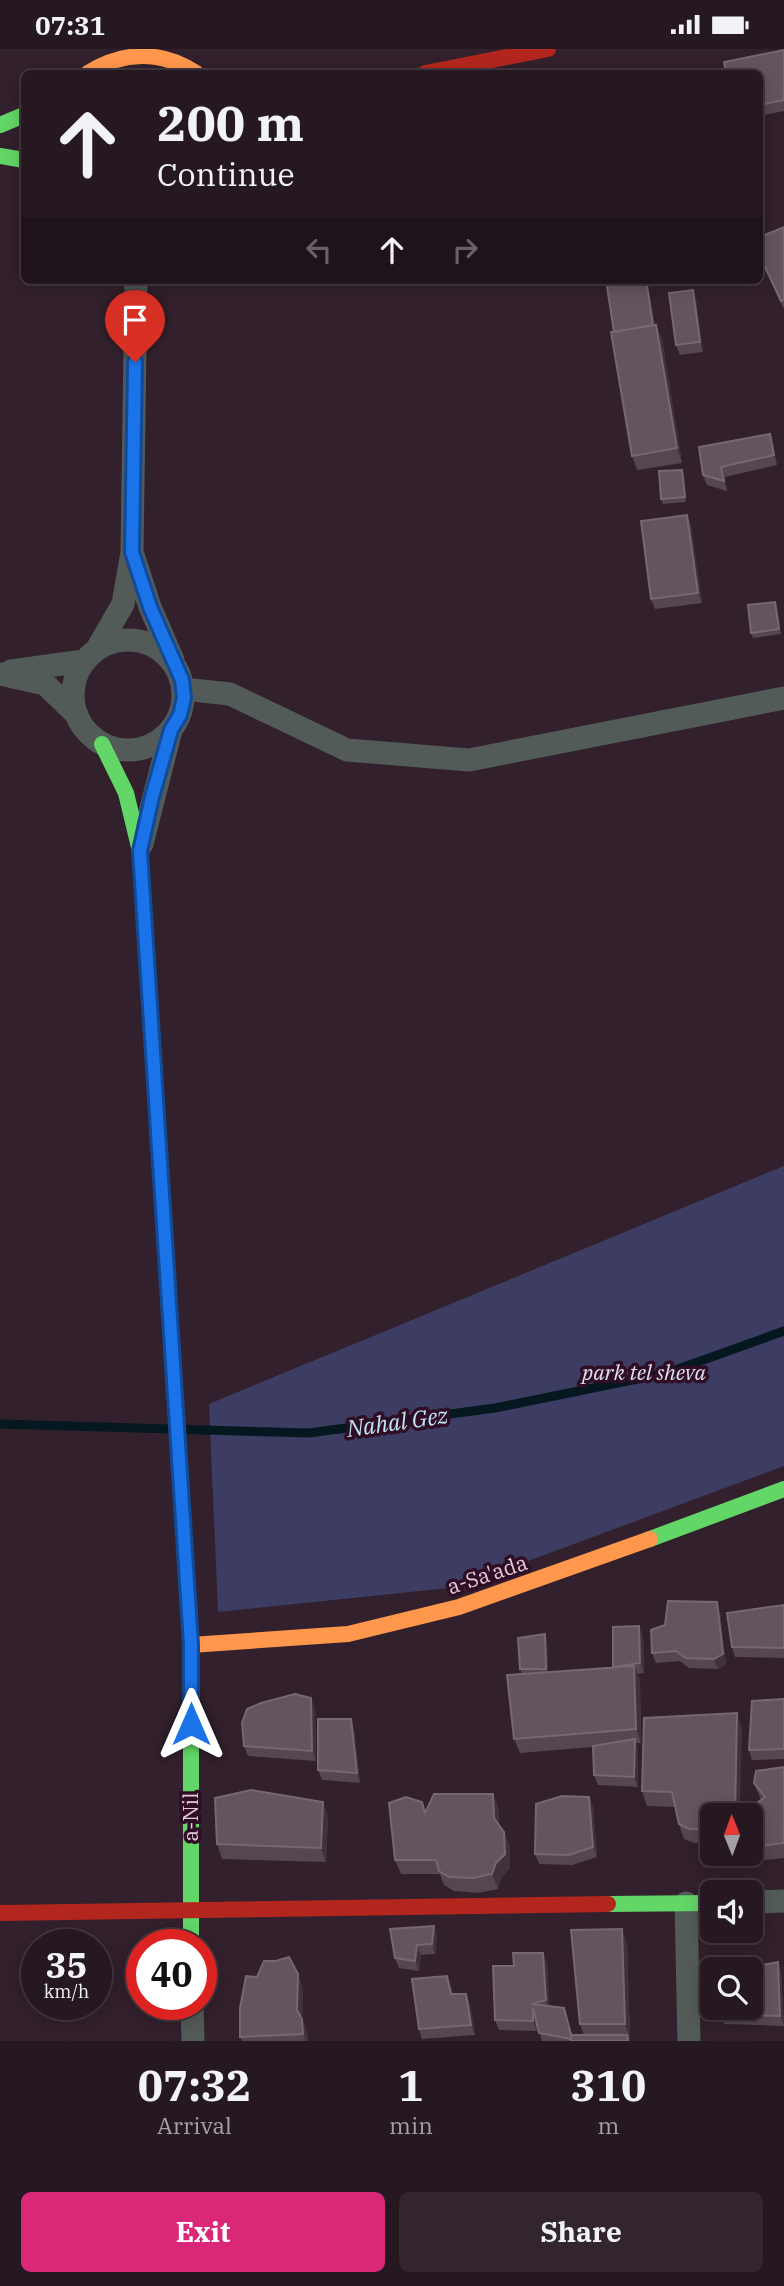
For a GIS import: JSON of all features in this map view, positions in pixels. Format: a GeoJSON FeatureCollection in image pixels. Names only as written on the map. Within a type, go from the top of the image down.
{"type":"FeatureCollection","features":[{"type":"Feature","properties":{"kind":"street"},"geometry":{"type":"LineString","coordinates":[[440,70],[548,49]]}},
{"type":"Feature","properties":{"kind":"street"},"geometry":{"type":"LineString","coordinates":[[92,70],[102,61],[125,50],[148,50],[169,52],[193,70]]}},
{"type":"Feature","properties":{"kind":"street"},"geometry":{"type":"LineString","coordinates":[[0,125],[21,116]]}},
{"type":"Feature","properties":{"kind":"street"},"geometry":{"type":"LineString","coordinates":[[0,156],[21,160]]}},
{"type":"Feature","properties":{"kind":"street"},"geometry":{"type":"LineString","coordinates":[[77,715],[73,697],[76,678],[123,604],[132,552],[136,284]]}},
{"type":"Feature","properties":{"kind":"street"},"geometry":{"type":"LineString","coordinates":[[132,552],[150,607],[182,680],[184,698],[180,715],[171,730],[140,851]]}},
{"type":"Feature","properties":{"kind":"street"},"geometry":{"type":"LineString","coordinates":[[0,673],[91,655],[113,642],[130,639],[148,643],[163,652],[175,664]]}},
{"type":"Feature","properties":{"kind":"street"},"geometry":{"type":"LineString","coordinates":[[0,673],[45,684],[77,715],[87,732],[102,744],[120,750],[139,749],[157,742],[171,730]]}},
{"type":"Feature","properties":{"kind":"street"},"geometry":{"type":"LineString","coordinates":[[183,689],[230,694],[347,750],[469,760],[784,698]]}},
{"type":"Feature","properties":{"kind":"street","name":"a-Nil"},"geometry":{"type":"LineString","coordinates":[[102,744],[126,793],[140,851],[191,1645],[191,1929]]}},
{"type":"Feature","properties":{"kind":"street","name":"a-Sa'ada"},"geometry":{"type":"LineString","coordinates":[[191,1645],[348,1634],[459,1607],[784,1489]]}},
{"type":"Feature","properties":{"kind":"street"},"geometry":{"type":"LineString","coordinates":[[763,1902],[784,1902]]}},
{"type":"Feature","properties":{"kind":"street"},"geometry":{"type":"LineString","coordinates":[[686,1903],[689,2041]]}},
{"type":"Feature","properties":{"kind":"street"},"geometry":{"type":"LineString","coordinates":[[0,1913],[700,1903]]}},
{"type":"Feature","properties":{"kind":"street"},"geometry":{"type":"LineString","coordinates":[[192,2020],[193,2041]]}},
{"type":"Feature","properties":{"kind":"green space","name":"park tel sheva"},"geometry":{"type":"Polygon","coordinates":[[[784,1166],[784,1466],[458,1587],[218,1612],[209,1404],[784,1166]]]}},
{"type":"Feature","properties":{"kind":"building"},"geometry":{"type":"Polygon","coordinates":[[[784,50],[784,100],[763,104],[763,70],[725,70],[724,62],[784,50]]]}},
{"type":"Feature","properties":{"kind":"building"},"geometry":{"type":"Polygon","coordinates":[[[784,227],[784,299],[781,301],[763,262],[763,236],[784,227]]]}},
{"type":"Feature","properties":{"kind":"building"},"geometry":{"type":"Polygon","coordinates":[[[607,284],[647,284],[653,325],[614,332],[607,284]]]}},
{"type":"Feature","properties":{"kind":"building"},"geometry":{"type":"Polygon","coordinates":[[[693,290],[700,342],[676,345],[669,293],[693,290]]]}},
{"type":"Feature","properties":{"kind":"building"},"geometry":{"type":"Polygon","coordinates":[[[656,325],[677,448],[632,456],[611,332],[656,325]]]}},
{"type":"Feature","properties":{"kind":"building"},"geometry":{"type":"Polygon","coordinates":[[[770,434],[774,455],[721,467],[724,481],[703,475],[699,447],[770,434]]]}},
{"type":"Feature","properties":{"kind":"building"},"geometry":{"type":"Polygon","coordinates":[[[682,470],[685,497],[661,499],[659,471],[682,470]]]}},
{"type":"Feature","properties":{"kind":"building"},"geometry":{"type":"Polygon","coordinates":[[[687,515],[698,593],[651,599],[641,521],[687,515]]]}},
{"type":"Feature","properties":{"kind":"building"},"geometry":{"type":"Polygon","coordinates":[[[775,602],[779,629],[751,633],[748,605],[775,602]]]}},
{"type":"Feature","properties":{"kind":"building"},"geometry":{"type":"Polygon","coordinates":[[[668,1601],[717,1602],[723,1654],[714,1659],[686,1658],[676,1651],[652,1653],[651,1630],[665,1625],[668,1601]]]}},
{"type":"Feature","properties":{"kind":"building"},"geometry":{"type":"Polygon","coordinates":[[[784,1605],[784,1648],[732,1647],[727,1613],[784,1605]]]}},
{"type":"Feature","properties":{"kind":"building"},"geometry":{"type":"Polygon","coordinates":[[[639,1626],[640,1663],[613,1667],[613,1627],[639,1626]]]}},
{"type":"Feature","properties":{"kind":"building"},"geometry":{"type":"Polygon","coordinates":[[[545,1634],[546,1669],[520,1669],[518,1638],[545,1634]]]}},
{"type":"Feature","properties":{"kind":"building"},"geometry":{"type":"Polygon","coordinates":[[[634,1666],[636,1729],[514,1739],[507,1675],[634,1666]]]}},
{"type":"Feature","properties":{"kind":"building"},"geometry":{"type":"Polygon","coordinates":[[[295,1694],[311,1698],[312,1751],[244,1746],[242,1723],[247,1709],[295,1694]]]}},
{"type":"Feature","properties":{"kind":"building"},"geometry":{"type":"Polygon","coordinates":[[[784,1699],[784,1749],[749,1750],[752,1701],[784,1699]]]}},
{"type":"Feature","properties":{"kind":"building"},"geometry":{"type":"Polygon","coordinates":[[[737,1713],[735,1803],[700,1803],[700,1829],[689,1829],[679,1824],[672,1792],[642,1791],[644,1718],[737,1713]]]}},
{"type":"Feature","properties":{"kind":"building"},"geometry":{"type":"Polygon","coordinates":[[[318,1719],[351,1719],[357,1773],[318,1770],[318,1719]]]}},
{"type":"Feature","properties":{"kind":"building"},"geometry":{"type":"Polygon","coordinates":[[[635,1739],[634,1777],[594,1775],[593,1746],[635,1739]]]}},
{"type":"Feature","properties":{"kind":"building"},"geometry":{"type":"Polygon","coordinates":[[[784,1767],[784,1843],[763,1846],[763,1803],[757,1803],[765,1797],[754,1783],[756,1771],[784,1767]]]}},
{"type":"Feature","properties":{"kind":"building"},"geometry":{"type":"Polygon","coordinates":[[[251,1790],[323,1802],[321,1848],[217,1844],[215,1798],[251,1790]]]}},
{"type":"Feature","properties":{"kind":"building"},"geometry":{"type":"Polygon","coordinates":[[[434,1794],[493,1794],[494,1818],[504,1832],[505,1854],[496,1863],[492,1874],[473,1878],[449,1877],[439,1871],[436,1860],[395,1860],[389,1803],[406,1797],[422,1802],[425,1813],[434,1794]]]}},
{"type":"Feature","properties":{"kind":"building"},"geometry":{"type":"Polygon","coordinates":[[[562,1796],[589,1797],[593,1847],[569,1855],[535,1854],[536,1804],[562,1796]]]}},
{"type":"Feature","properties":{"kind":"building"},"geometry":{"type":"Polygon","coordinates":[[[434,1926],[432,1944],[417,1945],[415,1961],[395,1958],[390,1929],[434,1926]]]}},
{"type":"Feature","properties":{"kind":"building"},"geometry":{"type":"Polygon","coordinates":[[[622,1929],[625,2024],[580,2024],[571,1930],[622,1929]]]}},
{"type":"Feature","properties":{"kind":"building"},"geometry":{"type":"Polygon","coordinates":[[[513,1953],[543,1953],[546,2000],[532,2004],[564,2008],[571,2039],[539,2033],[533,2008],[533,2021],[495,2020],[493,1966],[514,1966],[513,1953]]]}},
{"type":"Feature","properties":{"kind":"building"},"geometry":{"type":"Polygon","coordinates":[[[289,1957],[298,1974],[297,2010],[302,2019],[303,2034],[240,2037],[240,2008],[246,1976],[257,1977],[264,1961],[289,1957]]]}},
{"type":"Feature","properties":{"kind":"building"},"geometry":{"type":"Polygon","coordinates":[[[778,1962],[780,2016],[763,2015],[763,1965],[778,1962]]]}},
{"type":"Feature","properties":{"kind":"building"},"geometry":{"type":"Polygon","coordinates":[[[447,1976],[451,1994],[466,1994],[471,2025],[419,2029],[412,1979],[447,1976]]]}},
{"type":"Feature","properties":{"kind":"building"},"geometry":{"type":"Polygon","coordinates":[[[571,2035],[627,2035],[628,2041],[571,2041],[571,2035]]]}},
{"type":"Feature","properties":{"kind":"waterway","name":"Nahal Gez"},"geometry":{"type":"LineString","coordinates":[[0,1424],[309,1433],[495,1408],[667,1373],[784,1331]]}},
{"type":"Feature","properties":{"kind":"traffic: fast"},"geometry":{"type":"LineString","coordinates":[[0,125],[21,116]]}},
{"type":"Feature","properties":{"kind":"traffic: fast"},"geometry":{"type":"LineString","coordinates":[[0,156],[21,160]]}},
{"type":"Feature","properties":{"kind":"traffic: fast"},"geometry":{"type":"LineString","coordinates":[[102,744],[126,793],[140,851],[152,1033]]}},
{"type":"Feature","properties":{"kind":"traffic: fast"},"geometry":{"type":"LineString","coordinates":[[650,1539],[784,1489]]}},
{"type":"Feature","properties":{"kind":"traffic: fast"},"geometry":{"type":"LineString","coordinates":[[185,1552],[191,1645],[191,1929]]}},
{"type":"Feature","properties":{"kind":"traffic: fast"},"geometry":{"type":"LineString","coordinates":[[608,1904],[700,1903]]}},
{"type":"Feature","properties":{"kind":"traffic: slow"},"geometry":{"type":"LineString","coordinates":[[94,70],[115,60],[142,56],[169,60],[191,70]]}},
{"type":"Feature","properties":{"kind":"traffic: slow"},"geometry":{"type":"LineString","coordinates":[[191,1645],[348,1634],[459,1607],[650,1539]]}},
{"type":"Feature","properties":{"kind":"traffic: jam"},"geometry":{"type":"LineString","coordinates":[[440,70],[548,49]]}},
{"type":"Feature","properties":{"kind":"traffic: jam"},"geometry":{"type":"LineString","coordinates":[[152,1033],[185,1552]]}},
{"type":"Feature","properties":{"kind":"traffic: jam"},"geometry":{"type":"LineString","coordinates":[[0,1913],[608,1904]]}},
{"type":"Feature","properties":{"kind":"route"},"geometry":{"type":"LineString","coordinates":[[135,362],[132,552],[150,607],[182,680],[184,698],[180,715],[171,730],[140,851],[191,1645],[191,1724]]}}]}
